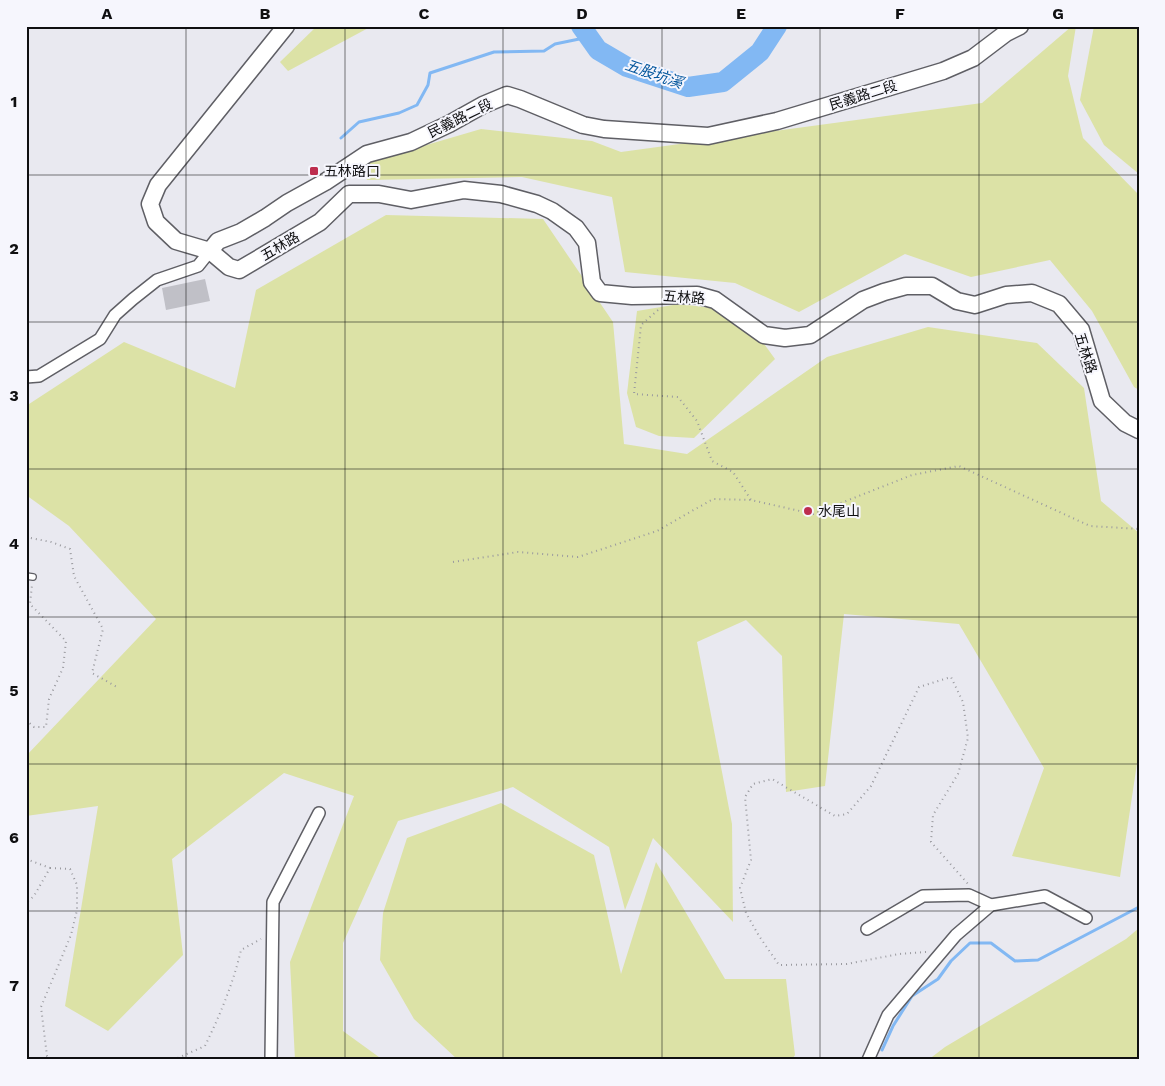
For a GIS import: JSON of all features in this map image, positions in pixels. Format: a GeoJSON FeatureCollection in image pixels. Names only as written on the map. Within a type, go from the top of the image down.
{"type":"FeatureCollection","features":[{"type":"Feature","properties":{"kind":"main road"},"geometry":{"type":"LineString","coordinates":[[210,251],[176,241],[156,222],[150,204],[158,185],[286,26]]}},
{"type":"Feature","properties":{"kind":"main road","name":"民義路二段"},"geometry":{"type":"LineString","coordinates":[[210,251],[218,241],[241,232],[325,182],[367,154],[411,142],[450,124],[483,105],[507,95],[520,98],[583,125],[597,128],[630,132],[708,136],[777,121],[943,71],[972,58],[1006,33],[1020,26]]}},
{"type":"Feature","properties":{"kind":"main road","name":"五林路"},"geometry":{"type":"LineString","coordinates":[[210,251],[229,267],[239,270],[320,222],[349,194],[379,194],[410,200],[464,190],[501,194],[537,204],[552,211],[576,228],[587,243],[592,282],[600,293],[632,296],[697,295],[715,300],[764,335],[785,338],[810,335],[863,300],[906,286],[932,286],[957,301],[975,305],[1006,295],[1032,294],[1059,304],[1080,330],[1102,401],[1125,424],[1139,430]]}},
{"type":"Feature","properties":{"kind":"street"},"geometry":{"type":"LineString","coordinates":[[26,376],[39,376],[100,339],[115,315],[133,298],[157,280],[198,266],[210,251]]}},
{"type":"Feature","properties":{"kind":"street"},"geometry":{"type":"LineString","coordinates":[[271,1060],[274,902],[319,813]]}},
{"type":"Feature","properties":{"kind":"street"},"geometry":{"type":"LineString","coordinates":[[867,929],[922,896],[969,895],[991,905]]}},
{"type":"Feature","properties":{"kind":"street"},"geometry":{"type":"LineString","coordinates":[[868,1060],[888,1015],[956,936],[991,905],[1045,896],[1086,918]]}},
{"type":"Feature","properties":{"kind":"lane"},"geometry":{"type":"LineString","coordinates":[[26,576],[33,577]]}},
{"type":"Feature","properties":{"kind":"path"},"geometry":{"type":"LineString","coordinates":[[674,296],[641,325],[634,394],[678,398],[697,421],[712,461],[733,472],[751,500]]}},
{"type":"Feature","properties":{"kind":"path"},"geometry":{"type":"LineString","coordinates":[[453,562],[518,552],[578,557],[657,531],[713,499],[751,500],[813,514],[912,475],[959,466],[1090,526],[1139,528]]}},
{"type":"Feature","properties":{"kind":"path"},"geometry":{"type":"LineString","coordinates":[[26,537],[51,542],[70,549],[74,576],[103,629],[92,673],[117,687]]}},
{"type":"Feature","properties":{"kind":"path"},"geometry":{"type":"LineString","coordinates":[[26,720],[34,728],[46,727],[49,699],[63,668],[66,641],[30,604],[33,577]]}},
{"type":"Feature","properties":{"kind":"path"},"geometry":{"type":"LineString","coordinates":[[944,950],[899,954],[847,964],[779,965],[746,913],[740,888],[751,860],[745,797],[753,784],[772,779],[835,816],[847,814],[871,786],[919,687],[951,677],[963,702],[968,738],[958,774],[932,815],[931,842],[969,883],[969,895]]}},
{"type":"Feature","properties":{"kind":"path"},"geometry":{"type":"LineString","coordinates":[[26,859],[50,868],[70,870],[77,885],[77,910],[71,935],[41,1008],[47,1056],[54,1060]]}},
{"type":"Feature","properties":{"kind":"path"},"geometry":{"type":"LineString","coordinates":[[26,903],[34,896],[50,868]]}},
{"type":"Feature","properties":{"kind":"path"},"geometry":{"type":"LineString","coordinates":[[173,1060],[206,1046],[236,972],[241,950],[273,932]]}},
{"type":"Feature","properties":{"kind":"green space"},"geometry":{"type":"Polygon","coordinates":[[[317,26],[372,26],[288,71],[280,62],[317,26]]]}},
{"type":"Feature","properties":{"kind":"green space"},"geometry":{"type":"Polygon","coordinates":[[[1072,26],[1076,26],[1068,76],[1083,138],[1139,195],[1139,390],[1134,387],[1092,311],[1050,260],[971,277],[905,254],[799,312],[735,283],[625,272],[612,197],[522,177],[367,180],[365,163],[481,129],[592,141],[621,152],[982,103],[1072,26]]]}},
{"type":"Feature","properties":{"kind":"green space"},"geometry":{"type":"Polygon","coordinates":[[[1094,26],[1139,26],[1139,174],[1104,145],[1080,100],[1094,26]]]}},
{"type":"Feature","properties":{"kind":"green space"},"geometry":{"type":"Polygon","coordinates":[[[386,215],[543,219],[613,322],[624,444],[687,454],[827,357],[928,327],[1037,343],[1084,388],[1101,501],[1139,533],[1139,750],[1120,877],[1012,856],[1044,768],[959,624],[844,614],[825,786],[786,792],[782,656],[746,620],[697,642],[732,824],[733,922],[653,838],[625,910],[609,847],[513,787],[398,821],[343,943],[343,1031],[383,1060],[295,1060],[290,962],[354,796],[284,773],[172,859],[183,955],[108,1031],[65,1006],[98,806],[26,816],[26,756],[156,619],[69,526],[26,495],[26,406],[124,342],[235,388],[256,290],[386,215]]]}},
{"type":"Feature","properties":{"kind":"green space"},"geometry":{"type":"Polygon","coordinates":[[[679,304],[729,310],[757,334],[775,359],[694,438],[659,436],[636,427],[627,393],[637,311],[679,304]]]}},
{"type":"Feature","properties":{"kind":"green space"},"geometry":{"type":"Polygon","coordinates":[[[501,803],[594,855],[621,974],[656,862],[725,979],[786,979],[795,1055],[792,1060],[458,1060],[414,1019],[380,960],[383,913],[407,838],[501,803]]]}},
{"type":"Feature","properties":{"kind":"green space"},"geometry":{"type":"Polygon","coordinates":[[[1139,928],[1139,1060],[928,1060],[945,1047],[1126,939],[1139,928]]]}},
{"type":"Feature","properties":{"kind":"building"},"geometry":{"type":"Polygon","coordinates":[[[205,279],[210,301],[166,310],[162,288],[205,279]]]}},
{"type":"Feature","properties":{"kind":"waterway","name":"五股坑溪"},"geometry":{"type":"LineString","coordinates":[[581,26],[598,50],[627,67],[688,87],[723,82],[760,52],[777,26]]}},
{"type":"Feature","properties":{"kind":"waterway"},"geometry":{"type":"LineString","coordinates":[[341,138],[359,122],[399,113],[417,105],[428,85],[430,73],[494,52],[544,51],[555,44],[589,37]]}},
{"type":"Feature","properties":{"kind":"waterway"},"geometry":{"type":"LineString","coordinates":[[882,1050],[893,1026],[912,996],[938,979],[951,961],[970,943],[991,943],[1015,961],[1038,960],[1139,907]]}},
{"type":"Feature","properties":{"kind":"place","name":"五林路口"},"geometry":{"type":"Point","coordinates":[314,171]}},
{"type":"Feature","properties":{"kind":"place","name":"水尾山"},"geometry":{"type":"Point","coordinates":[808,511]}}]}
